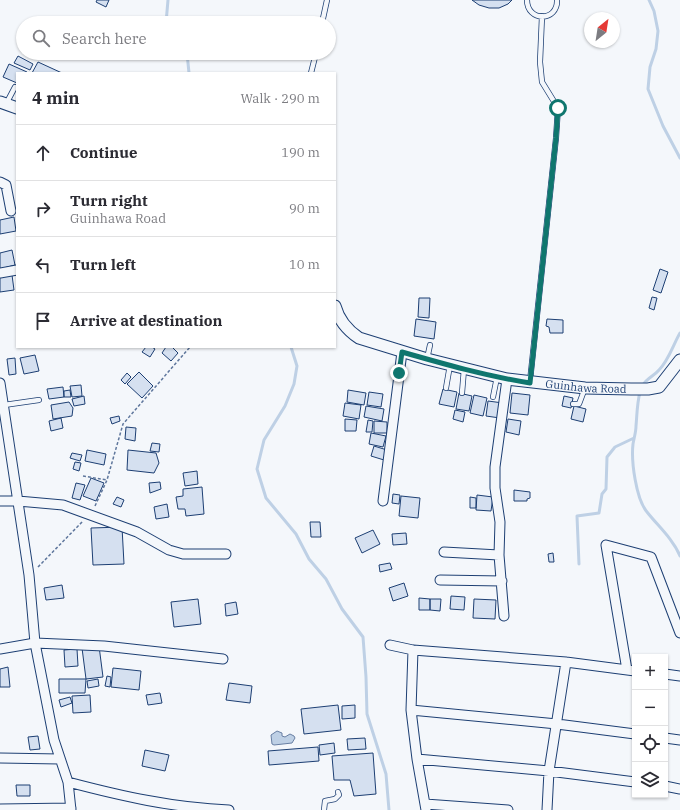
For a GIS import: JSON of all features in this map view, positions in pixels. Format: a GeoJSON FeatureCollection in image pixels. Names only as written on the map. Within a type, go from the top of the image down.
{"type":"FeatureCollection","features":[{"type":"Feature","properties":{"kind":"street"},"geometry":{"type":"LineString","coordinates":[[3,103],[16,108]]}},
{"type":"Feature","properties":{"kind":"street"},"geometry":{"type":"LineString","coordinates":[[0,182],[6,185],[11,211]]}},
{"type":"Feature","properties":{"kind":"street"},"geometry":{"type":"LineString","coordinates":[[0,273],[16,270]]}},
{"type":"Feature","properties":{"kind":"street","name":"Guinhawa Road"},"geometry":{"type":"LineString","coordinates":[[336,309],[342,324],[359,338],[402,352],[464,369],[530,383],[585,388],[648,389],[659,387],[680,360]]}},
{"type":"Feature","properties":{"kind":"street"},"geometry":{"type":"LineString","coordinates":[[383,501],[402,352]]}},
{"type":"Feature","properties":{"kind":"street"},"geometry":{"type":"LineString","coordinates":[[502,378],[495,467],[495,488],[500,522],[499,555],[504,616]]}},
{"type":"Feature","properties":{"kind":"street"},"geometry":{"type":"LineString","coordinates":[[0,383],[29,576],[35,643],[42,672],[48,713],[60,759],[68,782],[71,809],[0,809]]}},
{"type":"Feature","properties":{"kind":"street"},"geometry":{"type":"LineString","coordinates":[[0,501],[56,504],[71,507],[137,532],[169,550],[183,554],[226,554]]}},
{"type":"Feature","properties":{"kind":"street"},"geometry":{"type":"LineString","coordinates":[[390,645],[413,650],[566,662],[631,670],[606,545],[651,557],[680,633]]}},
{"type":"Feature","properties":{"kind":"street"},"geometry":{"type":"LineString","coordinates":[[444,552],[499,555]]}},
{"type":"Feature","properties":{"kind":"street"},"geometry":{"type":"LineString","coordinates":[[440,580],[502,581]]}},
{"type":"Feature","properties":{"kind":"street"},"geometry":{"type":"LineString","coordinates":[[0,649],[35,643],[104,646],[223,659]]}},
{"type":"Feature","properties":{"kind":"street"},"geometry":{"type":"LineString","coordinates":[[413,650],[411,710],[417,760],[426,807],[508,810]]}},
{"type":"Feature","properties":{"kind":"street"},"geometry":{"type":"LineString","coordinates":[[546,810],[549,771],[566,662]]}},
{"type":"Feature","properties":{"kind":"street"},"geometry":{"type":"LineString","coordinates":[[668,674],[680,676]]}},
{"type":"Feature","properties":{"kind":"street"},"geometry":{"type":"LineString","coordinates":[[411,710],[557,724],[632,734]]}},
{"type":"Feature","properties":{"kind":"street"},"geometry":{"type":"LineString","coordinates":[[668,738],[680,740]]}},
{"type":"Feature","properties":{"kind":"street"},"geometry":{"type":"LineString","coordinates":[[0,758],[60,759]]}},
{"type":"Feature","properties":{"kind":"street"},"geometry":{"type":"LineString","coordinates":[[417,760],[549,771],[632,782]]}},
{"type":"Feature","properties":{"kind":"street"},"geometry":{"type":"LineString","coordinates":[[68,782],[145,800],[204,809],[229,810]]}},
{"type":"Feature","properties":{"kind":"street"},"geometry":{"type":"LineString","coordinates":[[668,787],[680,789]]}},
{"type":"Feature","properties":{"kind":"lane"},"geometry":{"type":"LineString","coordinates":[[323,16],[326,0]]}},
{"type":"Feature","properties":{"kind":"lane"},"geometry":{"type":"LineString","coordinates":[[527,0],[528,7],[531,12],[535,15],[542,16],[550,15],[553,12],[556,8],[557,0]]}},
{"type":"Feature","properties":{"kind":"lane"},"geometry":{"type":"LineString","coordinates":[[530,383],[558,108],[542,82],[540,62],[542,16]]}},
{"type":"Feature","properties":{"kind":"lane"},"geometry":{"type":"LineString","coordinates":[[311,72],[314,60]]}},
{"type":"Feature","properties":{"kind":"lane"},"geometry":{"type":"LineString","coordinates":[[3,103],[15,87]]}},
{"type":"Feature","properties":{"kind":"lane"},"geometry":{"type":"LineString","coordinates":[[427,359],[430,345]]}},
{"type":"Feature","properties":{"kind":"lane"},"geometry":{"type":"LineString","coordinates":[[446,388],[450,365]]}},
{"type":"Feature","properties":{"kind":"lane"},"geometry":{"type":"LineString","coordinates":[[462,393],[464,369]]}},
{"type":"Feature","properties":{"kind":"lane"},"geometry":{"type":"LineString","coordinates":[[492,397],[502,378]]}},
{"type":"Feature","properties":{"kind":"lane"},"geometry":{"type":"LineString","coordinates":[[573,404],[579,404],[581,402],[585,388]]}},
{"type":"Feature","properties":{"kind":"lane"},"geometry":{"type":"LineString","coordinates":[[4,405],[39,400]]}},
{"type":"Feature","properties":{"kind":"lane"},"geometry":{"type":"LineString","coordinates":[[324,810],[325,801],[337,797],[338,792]]}},
{"type":"Feature","properties":{"kind":"path"},"geometry":{"type":"LineString","coordinates":[[29,576],[90,514],[107,480],[123,424],[189,348]]}},
{"type":"Feature","properties":{"kind":"path"},"geometry":{"type":"LineString","coordinates":[[83,476],[107,480]]}},
{"type":"Feature","properties":{"kind":"water"},"geometry":{"type":"Polygon","coordinates":[[[277,731],[282,733],[282,736],[285,737],[290,734],[295,738],[292,743],[274,745],[272,744],[271,735],[277,731]]]}},
{"type":"Feature","properties":{"kind":"building"},"geometry":{"type":"Polygon","coordinates":[[[97,0],[109,0],[106,7],[96,2],[97,0]]]}},
{"type":"Feature","properties":{"kind":"building"},"geometry":{"type":"Polygon","coordinates":[[[472,0],[512,0],[508,4],[499,8],[489,8],[479,5],[472,0]]]}},
{"type":"Feature","properties":{"kind":"building"},"geometry":{"type":"Polygon","coordinates":[[[16,60],[26,60],[33,64],[30,70],[14,63],[16,60]]]}},
{"type":"Feature","properties":{"kind":"building"},"geometry":{"type":"Polygon","coordinates":[[[38,62],[60,72],[33,72],[38,62]]]}},
{"type":"Feature","properties":{"kind":"building"},"geometry":{"type":"Polygon","coordinates":[[[9,64],[27,72],[16,72],[16,83],[3,77],[9,64]]]}},
{"type":"Feature","properties":{"kind":"building"},"geometry":{"type":"Polygon","coordinates":[[[14,217],[16,231],[0,234],[0,220],[14,217]]]}},
{"type":"Feature","properties":{"kind":"building"},"geometry":{"type":"Polygon","coordinates":[[[12,250],[15,265],[0,269],[0,253],[12,250]]]}},
{"type":"Feature","properties":{"kind":"building"},"geometry":{"type":"Polygon","coordinates":[[[660,269],[668,272],[661,293],[653,290],[660,269]]]}},
{"type":"Feature","properties":{"kind":"building"},"geometry":{"type":"Polygon","coordinates":[[[12,275],[14,290],[0,292],[0,277],[12,275]]]}},
{"type":"Feature","properties":{"kind":"building"},"geometry":{"type":"Polygon","coordinates":[[[652,297],[657,298],[654,310],[649,308],[652,297]]]}},
{"type":"Feature","properties":{"kind":"building"},"geometry":{"type":"Polygon","coordinates":[[[419,298],[430,298],[429,318],[418,317],[419,298]]]}},
{"type":"Feature","properties":{"kind":"building"},"geometry":{"type":"Polygon","coordinates":[[[416,319],[436,322],[434,339],[414,336],[416,319]]]}},
{"type":"Feature","properties":{"kind":"building"},"geometry":{"type":"Polygon","coordinates":[[[547,319],[563,320],[563,333],[550,333],[549,327],[546,326],[547,319]]]}},
{"type":"Feature","properties":{"kind":"building"},"geometry":{"type":"Polygon","coordinates":[[[145,348],[155,349],[150,357],[142,352],[145,348]]]}},
{"type":"Feature","properties":{"kind":"building"},"geometry":{"type":"Polygon","coordinates":[[[165,348],[173,348],[178,353],[171,361],[162,353],[165,348]]]}},
{"type":"Feature","properties":{"kind":"building"},"geometry":{"type":"Polygon","coordinates":[[[35,355],[39,371],[24,374],[20,358],[35,355]]]}},
{"type":"Feature","properties":{"kind":"building"},"geometry":{"type":"Polygon","coordinates":[[[15,358],[16,374],[9,375],[7,359],[15,358]]]}},
{"type":"Feature","properties":{"kind":"building"},"geometry":{"type":"Polygon","coordinates":[[[139,372],[153,386],[142,398],[127,384],[139,372]]]}},
{"type":"Feature","properties":{"kind":"building"},"geometry":{"type":"Polygon","coordinates":[[[127,373],[131,377],[125,384],[121,380],[127,373]]]}},
{"type":"Feature","properties":{"kind":"building"},"geometry":{"type":"Polygon","coordinates":[[[81,385],[82,396],[72,397],[70,386],[81,385]]]}},
{"type":"Feature","properties":{"kind":"building"},"geometry":{"type":"Polygon","coordinates":[[[63,387],[64,397],[49,399],[47,389],[63,387]]]}},
{"type":"Feature","properties":{"kind":"building"},"geometry":{"type":"Polygon","coordinates":[[[443,389],[457,392],[454,407],[439,404],[443,389]]]}},
{"type":"Feature","properties":{"kind":"building"},"geometry":{"type":"Polygon","coordinates":[[[70,390],[71,397],[64,397],[64,391],[70,390]]]}},
{"type":"Feature","properties":{"kind":"building"},"geometry":{"type":"Polygon","coordinates":[[[348,390],[366,393],[364,405],[347,402],[348,390]]]}},
{"type":"Feature","properties":{"kind":"building"},"geometry":{"type":"Polygon","coordinates":[[[369,392],[383,394],[381,407],[367,405],[369,392]]]}},
{"type":"Feature","properties":{"kind":"building"},"geometry":{"type":"Polygon","coordinates":[[[459,393],[472,396],[469,411],[456,409],[459,393]]]}},
{"type":"Feature","properties":{"kind":"building"},"geometry":{"type":"Polygon","coordinates":[[[512,393],[530,395],[528,415],[510,413],[512,393]]]}},
{"type":"Feature","properties":{"kind":"building"},"geometry":{"type":"Polygon","coordinates":[[[474,395],[487,398],[483,416],[470,413],[474,395]]]}},
{"type":"Feature","properties":{"kind":"building"},"geometry":{"type":"Polygon","coordinates":[[[84,396],[85,404],[74,406],[72,399],[84,396]]]}},
{"type":"Feature","properties":{"kind":"building"},"geometry":{"type":"Polygon","coordinates":[[[564,396],[573,398],[571,408],[562,406],[564,396]]]}},
{"type":"Feature","properties":{"kind":"building"},"geometry":{"type":"Polygon","coordinates":[[[488,401],[503,403],[500,418],[486,416],[488,401]]]}},
{"type":"Feature","properties":{"kind":"building"},"geometry":{"type":"Polygon","coordinates":[[[69,402],[73,408],[72,416],[53,419],[51,405],[69,402]]]}},
{"type":"Feature","properties":{"kind":"building"},"geometry":{"type":"Polygon","coordinates":[[[345,403],[361,405],[359,419],[343,416],[345,403]]]}},
{"type":"Feature","properties":{"kind":"building"},"geometry":{"type":"Polygon","coordinates":[[[366,406],[384,409],[382,421],[364,417],[366,406]]]}},
{"type":"Feature","properties":{"kind":"building"},"geometry":{"type":"Polygon","coordinates":[[[574,406],[586,409],[583,422],[571,419],[574,406]]]}},
{"type":"Feature","properties":{"kind":"building"},"geometry":{"type":"Polygon","coordinates":[[[455,410],[465,412],[463,422],[453,419],[455,410]]]}},
{"type":"Feature","properties":{"kind":"building"},"geometry":{"type":"Polygon","coordinates":[[[119,416],[120,421],[112,424],[110,418],[119,416]]]}},
{"type":"Feature","properties":{"kind":"building"},"geometry":{"type":"Polygon","coordinates":[[[61,418],[63,428],[51,431],[49,421],[61,418]]]}},
{"type":"Feature","properties":{"kind":"building"},"geometry":{"type":"Polygon","coordinates":[[[345,419],[357,420],[356,431],[345,431],[345,419]]]}},
{"type":"Feature","properties":{"kind":"building"},"geometry":{"type":"Polygon","coordinates":[[[508,419],[521,421],[519,435],[506,432],[508,419]]]}},
{"type":"Feature","properties":{"kind":"building"},"geometry":{"type":"Polygon","coordinates":[[[368,420],[373,421],[372,432],[366,432],[368,420]]]}},
{"type":"Feature","properties":{"kind":"building"},"geometry":{"type":"Polygon","coordinates":[[[374,421],[387,422],[387,433],[374,433],[374,421]]]}},
{"type":"Feature","properties":{"kind":"building"},"geometry":{"type":"Polygon","coordinates":[[[126,427],[136,428],[135,441],[125,439],[126,427]]]}},
{"type":"Feature","properties":{"kind":"building"},"geometry":{"type":"Polygon","coordinates":[[[371,433],[386,436],[383,447],[369,444],[371,433]]]}},
{"type":"Feature","properties":{"kind":"building"},"geometry":{"type":"Polygon","coordinates":[[[152,443],[160,444],[159,452],[150,451],[152,443]]]}},
{"type":"Feature","properties":{"kind":"building"},"geometry":{"type":"Polygon","coordinates":[[[374,446],[387,450],[384,460],[371,456],[374,446]]]}},
{"type":"Feature","properties":{"kind":"building"},"geometry":{"type":"Polygon","coordinates":[[[87,450],[106,454],[104,465],[85,461],[87,450]]]}},
{"type":"Feature","properties":{"kind":"building"},"geometry":{"type":"Polygon","coordinates":[[[128,450],[156,453],[159,463],[154,473],[127,470],[128,450]]]}},
{"type":"Feature","properties":{"kind":"building"},"geometry":{"type":"Polygon","coordinates":[[[72,453],[82,455],[80,461],[70,458],[72,453]]]}},
{"type":"Feature","properties":{"kind":"building"},"geometry":{"type":"Polygon","coordinates":[[[75,462],[81,463],[79,471],[73,469],[75,462]]]}},
{"type":"Feature","properties":{"kind":"building"},"geometry":{"type":"Polygon","coordinates":[[[197,471],[198,484],[185,486],[183,473],[197,471]]]}},
{"type":"Feature","properties":{"kind":"building"},"geometry":{"type":"Polygon","coordinates":[[[91,478],[104,483],[96,501],[83,496],[91,478]]]}},
{"type":"Feature","properties":{"kind":"building"},"geometry":{"type":"Polygon","coordinates":[[[160,482],[161,489],[150,493],[149,483],[160,482]]]}},
{"type":"Feature","properties":{"kind":"building"},"geometry":{"type":"Polygon","coordinates":[[[76,483],[85,485],[80,500],[72,498],[76,483]]]}},
{"type":"Feature","properties":{"kind":"building"},"geometry":{"type":"Polygon","coordinates":[[[202,487],[204,514],[186,516],[185,509],[178,509],[176,497],[183,496],[183,489],[202,487]]]}},
{"type":"Feature","properties":{"kind":"building"},"geometry":{"type":"Polygon","coordinates":[[[514,490],[530,492],[530,498],[527,499],[527,501],[514,501],[514,490]]]}},
{"type":"Feature","properties":{"kind":"building"},"geometry":{"type":"Polygon","coordinates":[[[393,494],[400,495],[399,504],[392,503],[393,494]]]}},
{"type":"Feature","properties":{"kind":"building"},"geometry":{"type":"Polygon","coordinates":[[[477,495],[493,497],[491,511],[476,510],[477,495]]]}},
{"type":"Feature","properties":{"kind":"building"},"geometry":{"type":"Polygon","coordinates":[[[401,496],[420,498],[418,518],[399,516],[401,496]]]}},
{"type":"Feature","properties":{"kind":"building"},"geometry":{"type":"Polygon","coordinates":[[[117,497],[124,500],[121,507],[113,504],[117,497]]]}},
{"type":"Feature","properties":{"kind":"building"},"geometry":{"type":"Polygon","coordinates":[[[470,497],[476,498],[476,508],[470,508],[470,497]]]}},
{"type":"Feature","properties":{"kind":"building"},"geometry":{"type":"Polygon","coordinates":[[[167,504],[169,517],[156,519],[154,507],[167,504]]]}},
{"type":"Feature","properties":{"kind":"building"},"geometry":{"type":"Polygon","coordinates":[[[310,522],[320,522],[321,537],[311,537],[310,522]]]}},
{"type":"Feature","properties":{"kind":"building"},"geometry":{"type":"Polygon","coordinates":[[[122,527],[124,564],[93,565],[91,528],[122,527]]]}},
{"type":"Feature","properties":{"kind":"building"},"geometry":{"type":"Polygon","coordinates":[[[373,530],[380,544],[362,553],[355,538],[373,530]]]}},
{"type":"Feature","properties":{"kind":"building"},"geometry":{"type":"Polygon","coordinates":[[[406,533],[407,544],[393,545],[392,534],[406,533]]]}},
{"type":"Feature","properties":{"kind":"building"},"geometry":{"type":"Polygon","coordinates":[[[553,553],[554,562],[549,562],[548,554],[553,553]]]}},
{"type":"Feature","properties":{"kind":"building"},"geometry":{"type":"Polygon","coordinates":[[[390,563],[392,569],[380,572],[379,565],[390,563]]]}},
{"type":"Feature","properties":{"kind":"building"},"geometry":{"type":"Polygon","coordinates":[[[404,583],[408,596],[393,601],[389,588],[404,583]]]}},
{"type":"Feature","properties":{"kind":"building"},"geometry":{"type":"Polygon","coordinates":[[[62,585],[64,598],[46,600],[44,588],[62,585]]]}},
{"type":"Feature","properties":{"kind":"building"},"geometry":{"type":"Polygon","coordinates":[[[451,596],[465,597],[464,610],[450,609],[451,596]]]}},
{"type":"Feature","properties":{"kind":"building"},"geometry":{"type":"Polygon","coordinates":[[[419,598],[430,599],[430,610],[419,610],[419,598]]]}},
{"type":"Feature","properties":{"kind":"building"},"geometry":{"type":"Polygon","coordinates":[[[198,599],[201,624],[174,627],[171,602],[198,599]]]}},
{"type":"Feature","properties":{"kind":"building"},"geometry":{"type":"Polygon","coordinates":[[[430,599],[441,599],[440,611],[430,610],[430,599]]]}},
{"type":"Feature","properties":{"kind":"building"},"geometry":{"type":"Polygon","coordinates":[[[474,599],[496,600],[495,619],[473,618],[474,599]]]}},
{"type":"Feature","properties":{"kind":"building"},"geometry":{"type":"Polygon","coordinates":[[[236,602],[238,614],[226,616],[225,604],[236,602]]]}},
{"type":"Feature","properties":{"kind":"building"},"geometry":{"type":"Polygon","coordinates":[[[99,646],[103,677],[86,679],[82,648],[99,646]]]}},
{"type":"Feature","properties":{"kind":"building"},"geometry":{"type":"Polygon","coordinates":[[[77,649],[78,666],[65,667],[64,650],[77,649]]]}},
{"type":"Feature","properties":{"kind":"building"},"geometry":{"type":"Polygon","coordinates":[[[8,667],[10,687],[0,687],[0,669],[8,667]]]}},
{"type":"Feature","properties":{"kind":"building"},"geometry":{"type":"Polygon","coordinates":[[[113,668],[141,671],[139,690],[111,687],[113,668]]]}},
{"type":"Feature","properties":{"kind":"building"},"geometry":{"type":"Polygon","coordinates":[[[107,676],[111,677],[110,687],[105,686],[107,676]]]}},
{"type":"Feature","properties":{"kind":"building"},"geometry":{"type":"Polygon","coordinates":[[[59,679],[86,679],[85,693],[59,693],[59,679]]]}},
{"type":"Feature","properties":{"kind":"building"},"geometry":{"type":"Polygon","coordinates":[[[98,679],[99,686],[88,688],[87,681],[98,679]]]}},
{"type":"Feature","properties":{"kind":"building"},"geometry":{"type":"Polygon","coordinates":[[[229,683],[252,686],[250,703],[226,700],[229,683]]]}},
{"type":"Feature","properties":{"kind":"building"},"geometry":{"type":"Polygon","coordinates":[[[160,693],[162,703],[148,705],[146,695],[160,693]]]}},
{"type":"Feature","properties":{"kind":"building"},"geometry":{"type":"Polygon","coordinates":[[[90,695],[91,712],[73,713],[72,696],[90,695]]]}},
{"type":"Feature","properties":{"kind":"building"},"geometry":{"type":"Polygon","coordinates":[[[70,697],[72,703],[61,707],[59,700],[70,697]]]}},
{"type":"Feature","properties":{"kind":"building"},"geometry":{"type":"Polygon","coordinates":[[[338,705],[341,730],[304,734],[301,709],[338,705]]]}},
{"type":"Feature","properties":{"kind":"building"},"geometry":{"type":"Polygon","coordinates":[[[355,705],[355,718],[342,719],[342,706],[355,705]]]}},
{"type":"Feature","properties":{"kind":"building"},"geometry":{"type":"Polygon","coordinates":[[[38,736],[40,749],[30,750],[28,737],[38,736]]]}},
{"type":"Feature","properties":{"kind":"building"},"geometry":{"type":"Polygon","coordinates":[[[365,738],[366,749],[348,750],[347,739],[365,738]]]}},
{"type":"Feature","properties":{"kind":"building"},"geometry":{"type":"Polygon","coordinates":[[[334,743],[335,753],[320,755],[319,745],[334,743]]]}},
{"type":"Feature","properties":{"kind":"building"},"geometry":{"type":"Polygon","coordinates":[[[318,747],[319,761],[269,765],[268,751],[318,747]]]}},
{"type":"Feature","properties":{"kind":"building"},"geometry":{"type":"Polygon","coordinates":[[[145,750],[169,755],[165,771],[142,766],[145,750]]]}},
{"type":"Feature","properties":{"kind":"building"},"geometry":{"type":"Polygon","coordinates":[[[373,753],[376,794],[354,796],[350,780],[334,780],[332,756],[373,753]]]}},
{"type":"Feature","properties":{"kind":"building"},"geometry":{"type":"Polygon","coordinates":[[[16,785],[30,785],[30,796],[17,796],[16,785]]]}},
{"type":"Feature","properties":{"kind":"waterway"},"geometry":{"type":"LineString","coordinates":[[167,16],[168,0]]}},
{"type":"Feature","properties":{"kind":"waterway"},"geometry":{"type":"LineString","coordinates":[[649,0],[654,11],[658,31],[656,49],[650,67],[648,89],[663,126],[680,158]]}},
{"type":"Feature","properties":{"kind":"waterway"},"geometry":{"type":"LineString","coordinates":[[188,60],[189,72]]}},
{"type":"Feature","properties":{"kind":"waterway"},"geometry":{"type":"LineString","coordinates":[[643,385],[662,366],[680,333]]}},
{"type":"Feature","properties":{"kind":"waterway"},"geometry":{"type":"LineString","coordinates":[[291,348],[297,366],[294,384],[285,406],[264,440],[257,469],[266,498],[296,534],[309,559],[326,579],[342,609],[363,637],[367,714],[386,774],[389,810]]}},
{"type":"Feature","properties":{"kind":"waterway"},"geometry":{"type":"LineString","coordinates":[[640,392],[633,444],[634,470],[637,489],[643,506],[669,538],[680,556]]}},
{"type":"Feature","properties":{"kind":"waterway"},"geometry":{"type":"LineString","coordinates":[[579,564],[577,516],[599,513],[602,494],[606,489],[607,457],[615,447],[634,438]]}},
{"type":"Feature","properties":{"kind":"route"},"geometry":{"type":"LineString","coordinates":[[399,373],[402,352],[464,369],[530,383],[558,108]]}}]}
